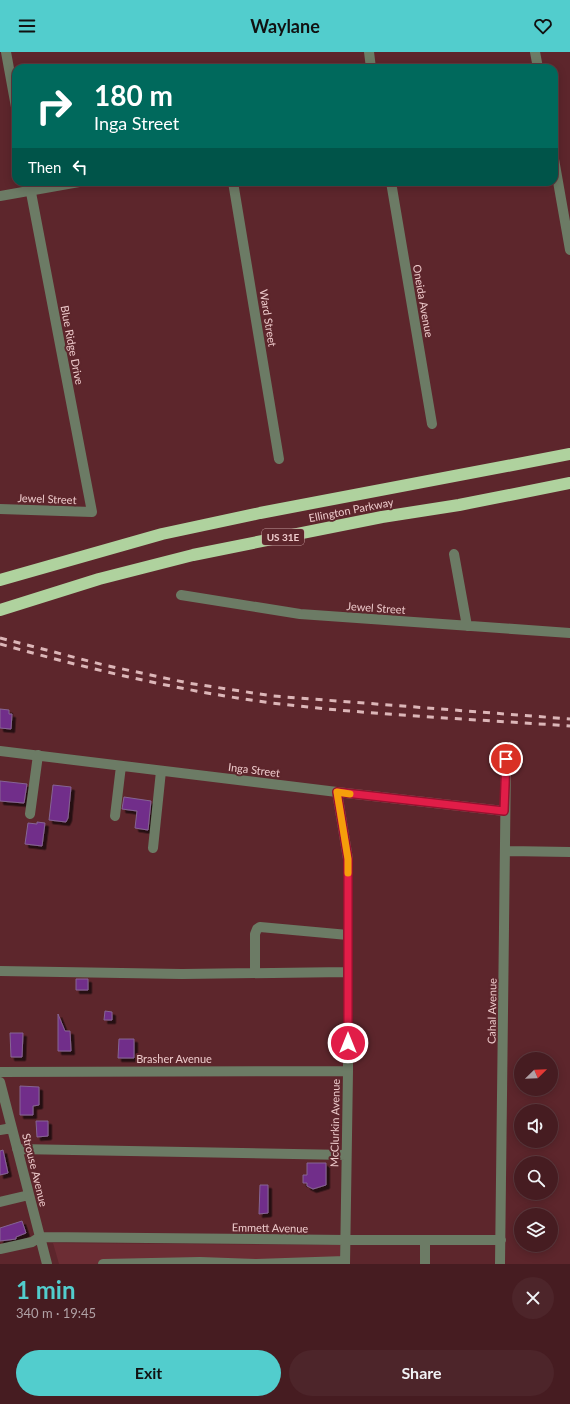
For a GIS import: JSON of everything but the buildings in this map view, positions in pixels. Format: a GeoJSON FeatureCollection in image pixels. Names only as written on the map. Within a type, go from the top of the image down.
{"type":"FeatureCollection","features":[{"type":"Feature","properties":{"kind":"highway","name":"Ellington Parkway"},"geometry":{"type":"LineString","coordinates":[[0,580],[162,534],[260,513],[570,454]]}},
{"type":"Feature","properties":{"kind":"highway","name":"Ellington Parkway"},"geometry":{"type":"LineString","coordinates":[[0,610],[99,579],[193,555],[382,517],[460,505],[570,483]]}},
{"type":"Feature","properties":{"kind":"street"},"geometry":{"type":"LineString","coordinates":[[6,52],[12,86]]}},
{"type":"Feature","properties":{"kind":"street"},"geometry":{"type":"LineString","coordinates":[[369,52],[371,64]]}},
{"type":"Feature","properties":{"kind":"street"},"geometry":{"type":"LineString","coordinates":[[535,52],[537,64]]}},
{"type":"Feature","properties":{"kind":"street"},"geometry":{"type":"LineString","coordinates":[[558,182],[570,250]]}},
{"type":"Feature","properties":{"kind":"street"},"geometry":{"type":"LineString","coordinates":[[0,196],[30,186]]}},
{"type":"Feature","properties":{"kind":"street","name":"Blue Ridge Drive"},"geometry":{"type":"LineString","coordinates":[[30,186],[92,512]]}},
{"type":"Feature","properties":{"kind":"street","name":"Ward Street"},"geometry":{"type":"LineString","coordinates":[[234,186],[279,459]]}},
{"type":"Feature","properties":{"kind":"street","name":"Oneida Avenue"},"geometry":{"type":"LineString","coordinates":[[392,186],[432,424]]}},
{"type":"Feature","properties":{"kind":"street","name":"Jewel Street"},"geometry":{"type":"LineString","coordinates":[[0,509],[92,512]]}},
{"type":"Feature","properties":{"kind":"street"},"geometry":{"type":"LineString","coordinates":[[454,554],[466,626]]}},
{"type":"Feature","properties":{"kind":"street","name":"Jewel Street"},"geometry":{"type":"LineString","coordinates":[[181,595],[300,614],[570,633]]}},
{"type":"Feature","properties":{"kind":"street","name":"Inga Street"},"geometry":{"type":"LineString","coordinates":[[0,751],[504,811]]}},
{"type":"Feature","properties":{"kind":"street"},"geometry":{"type":"LineString","coordinates":[[30,814],[38,755]]}},
{"type":"Feature","properties":{"kind":"street","name":"Cahal Avenue"},"geometry":{"type":"LineString","coordinates":[[500,1264],[506,851],[504,811],[506,759]]}},
{"type":"Feature","properties":{"kind":"street"},"geometry":{"type":"LineString","coordinates":[[115,816],[121,766]]}},
{"type":"Feature","properties":{"kind":"street"},"geometry":{"type":"LineString","coordinates":[[153,848],[161,771]]}},
{"type":"Feature","properties":{"kind":"street","name":"McClurkin Avenue"},"geometry":{"type":"LineString","coordinates":[[337,792],[348,859],[348,1071],[345,1263]]}},
{"type":"Feature","properties":{"kind":"street"},"geometry":{"type":"LineString","coordinates":[[506,851],[570,852]]}},
{"type":"Feature","properties":{"kind":"street"},"geometry":{"type":"LineString","coordinates":[[255,973],[255,934],[257,929],[260,927],[348,935]]}},
{"type":"Feature","properties":{"kind":"street"},"geometry":{"type":"LineString","coordinates":[[0,970],[182,974],[347,972]]}},
{"type":"Feature","properties":{"kind":"street","name":"Brasher Avenue"},"geometry":{"type":"LineString","coordinates":[[0,1072],[348,1071]]}},
{"type":"Feature","properties":{"kind":"street","name":"Strouse Avenue"},"geometry":{"type":"LineString","coordinates":[[0,1082],[47,1264]]}},
{"type":"Feature","properties":{"kind":"street"},"geometry":{"type":"LineString","coordinates":[[0,1130],[12,1128]]}},
{"type":"Feature","properties":{"kind":"street"},"geometry":{"type":"LineString","coordinates":[[17,1149],[346,1155]]}},
{"type":"Feature","properties":{"kind":"street"},"geometry":{"type":"LineString","coordinates":[[0,1202],[29,1195]]}},
{"type":"Feature","properties":{"kind":"street"},"geometry":{"type":"LineString","coordinates":[[0,1249],[32,1242],[40,1237]]}},
{"type":"Feature","properties":{"kind":"street","name":"Emmett Avenue"},"geometry":{"type":"LineString","coordinates":[[40,1237],[500,1240]]}},
{"type":"Feature","properties":{"kind":"street"},"geometry":{"type":"LineString","coordinates":[[425,1240],[425,1264]]}},
{"type":"Feature","properties":{"kind":"street"},"geometry":{"type":"LineString","coordinates":[[103,1264],[345,1263]]}},
{"type":"Feature","properties":{"kind":"shaded area"},"geometry":{"type":"Polygon","coordinates":[[[53,1243],[340,1245],[340,1264],[59,1264],[53,1243]]]}},
{"type":"Feature","properties":{"kind":"railway"},"geometry":{"type":"LineString","coordinates":[[0,638],[104,665],[188,683],[273,696],[570,719]]}},
{"type":"Feature","properties":{"kind":"railway"},"geometry":{"type":"LineString","coordinates":[[0,644],[67,662],[169,686],[272,703],[346,711],[570,726]]}},
{"type":"Feature","properties":{"kind":"slow traffic"},"geometry":{"type":"LineString","coordinates":[[348,873],[348,859],[337,792],[350,794]]}},
{"type":"Feature","properties":{"kind":"route"},"geometry":{"type":"LineString","coordinates":[[348,1043],[348,859],[337,792],[504,811],[506,759]]}}]}
